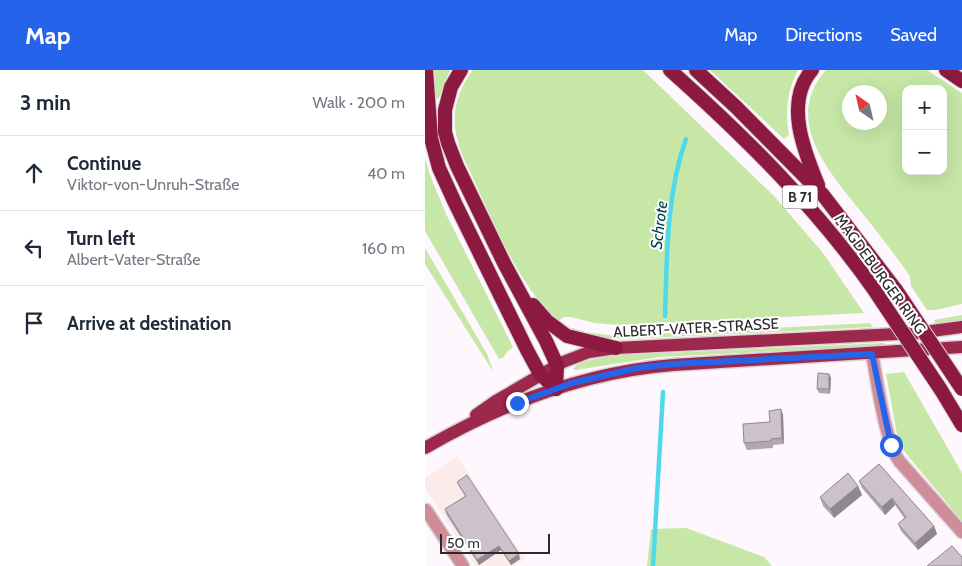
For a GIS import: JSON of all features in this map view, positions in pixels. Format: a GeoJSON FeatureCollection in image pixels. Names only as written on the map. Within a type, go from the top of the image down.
{"type":"FeatureCollection","features":[{"type":"Feature","properties":{"kind":"highway"},"geometry":{"type":"LineString","coordinates":[[426,70],[431,138],[439,168],[467,229],[541,374],[556,388]]}},
{"type":"Feature","properties":{"kind":"highway"},"geometry":{"type":"LineString","coordinates":[[461,70],[451,87],[445,110],[448,143],[464,182],[557,364],[556,388]]}},
{"type":"Feature","properties":{"kind":"highway"},"geometry":{"type":"LineString","coordinates":[[658,70],[716,111]]}},
{"type":"Feature","properties":{"kind":"highway","name":"MAGDEBURGER RING"},"geometry":{"type":"LineString","coordinates":[[670,70],[716,111],[803,200],[840,244],[875,291],[941,390],[962,426]]}},
{"type":"Feature","properties":{"kind":"highway","name":"MAGDEBURGER RING"},"geometry":{"type":"LineString","coordinates":[[696,70],[736,106],[823,195],[896,290],[962,390]]}},
{"type":"Feature","properties":{"kind":"highway"},"geometry":{"type":"LineString","coordinates":[[812,70],[802,88],[798,113],[804,145],[823,195]]}},
{"type":"Feature","properties":{"kind":"highway"},"geometry":{"type":"LineString","coordinates":[[946,70],[962,81]]}},
{"type":"Feature","properties":{"kind":"highway"},"geometry":{"type":"LineString","coordinates":[[519,289],[547,320],[567,336],[616,348]]}},
{"type":"Feature","properties":{"kind":"main road","name":"ALBERT-VATER-STRASSE"},"geometry":{"type":"LineString","coordinates":[[425,448],[454,431],[496,401],[557,364],[581,354],[616,348],[917,333],[962,327]]}},
{"type":"Feature","properties":{"kind":"main road","name":"ALBERT-VATER-STRASSE"},"geometry":{"type":"LineString","coordinates":[[454,431],[516,403],[556,388],[605,375],[654,366],[962,347]]}},
{"type":"Feature","properties":{"kind":"street"},"geometry":{"type":"LineString","coordinates":[[872,354],[889,438],[895,455],[962,532]]}},
{"type":"Feature","properties":{"kind":"street"},"geometry":{"type":"LineString","coordinates":[[426,510],[463,566]]}},
{"type":"Feature","properties":{"kind":"shaded area"},"geometry":{"type":"Polygon","coordinates":[[[457,456],[525,559],[514,566],[475,566],[425,488],[425,478],[457,456]]]}},
{"type":"Feature","properties":{"kind":"green space"},"geometry":{"type":"Polygon","coordinates":[[[434,70],[450,70],[439,98],[436,99],[434,70]]]}},
{"type":"Feature","properties":{"kind":"green space"},"geometry":{"type":"Polygon","coordinates":[[[473,70],[643,70],[774,196],[823,253],[864,313],[619,325],[594,323],[571,317],[564,317],[557,322],[541,304],[515,265],[459,147],[455,124],[457,102],[460,92],[473,70]]]}},
{"type":"Feature","properties":{"kind":"green space"},"geometry":{"type":"Polygon","coordinates":[[[710,70],[798,70],[791,86],[788,101],[789,135],[784,139],[710,70]]]}},
{"type":"Feature","properties":{"kind":"green space"},"geometry":{"type":"Polygon","coordinates":[[[826,70],[927,70],[962,93],[962,304],[936,310],[927,310],[911,286],[910,276],[825,164],[809,127],[808,108],[813,89],[826,70]]]}},
{"type":"Feature","properties":{"kind":"green space"},"geometry":{"type":"Polygon","coordinates":[[[425,158],[446,214],[513,347],[503,358],[499,359],[425,231],[425,158]]]}},
{"type":"Feature","properties":{"kind":"green space"},"geometry":{"type":"Polygon","coordinates":[[[425,248],[487,354],[494,373],[425,264],[425,248]]]}},
{"type":"Feature","properties":{"kind":"green space"},"geometry":{"type":"Polygon","coordinates":[[[962,315],[962,320],[936,325],[934,320],[962,315]]]}},
{"type":"Feature","properties":{"kind":"green space"},"geometry":{"type":"Polygon","coordinates":[[[870,323],[873,327],[626,339],[603,338],[568,329],[573,328],[585,332],[615,336],[870,323]]]}},
{"type":"Feature","properties":{"kind":"green space"},"geometry":{"type":"Polygon","coordinates":[[[884,343],[886,346],[659,357],[573,369],[589,360],[623,355],[884,343]]]}},
{"type":"Feature","properties":{"kind":"green space"},"geometry":{"type":"Polygon","coordinates":[[[904,372],[962,473],[962,521],[899,445],[886,374],[904,372]]]}},
{"type":"Feature","properties":{"kind":"green space"},"geometry":{"type":"Polygon","coordinates":[[[686,528],[764,557],[772,566],[647,566],[651,529],[686,528]]]}},
{"type":"Feature","properties":{"kind":"building"},"geometry":{"type":"Polygon","coordinates":[[[818,373],[829,374],[829,389],[817,389],[818,373]]]}},
{"type":"Feature","properties":{"kind":"building"},"geometry":{"type":"Polygon","coordinates":[[[781,409],[782,438],[771,439],[771,441],[744,443],[743,424],[770,422],[769,411],[781,409]]]}},
{"type":"Feature","properties":{"kind":"building"},"geometry":{"type":"Polygon","coordinates":[[[879,464],[934,526],[915,543],[898,524],[906,517],[892,498],[882,507],[859,481],[879,464]]]}},
{"type":"Feature","properties":{"kind":"building"},"geometry":{"type":"Polygon","coordinates":[[[848,473],[858,486],[830,509],[820,497],[848,473]]]}},
{"type":"Feature","properties":{"kind":"building"},"geometry":{"type":"Polygon","coordinates":[[[467,475],[519,554],[509,561],[499,546],[477,560],[445,509],[466,496],[457,482],[467,475]]]}},
{"type":"Feature","properties":{"kind":"building"},"geometry":{"type":"Polygon","coordinates":[[[952,546],[962,557],[962,566],[927,566],[952,546]]]}},
{"type":"Feature","properties":{"kind":"waterway","name":"Schrote"},"geometry":{"type":"LineString","coordinates":[[665,316],[667,249],[671,204],[679,160],[686,139]]}},
{"type":"Feature","properties":{"kind":"waterway","name":"Schrote"},"geometry":{"type":"LineString","coordinates":[[653,566],[663,392]]}},
{"type":"Feature","properties":{"kind":"route"},"geometry":{"type":"LineString","coordinates":[[517,403],[572,383],[637,368],[673,364],[872,354],[891,445]]}}]}
